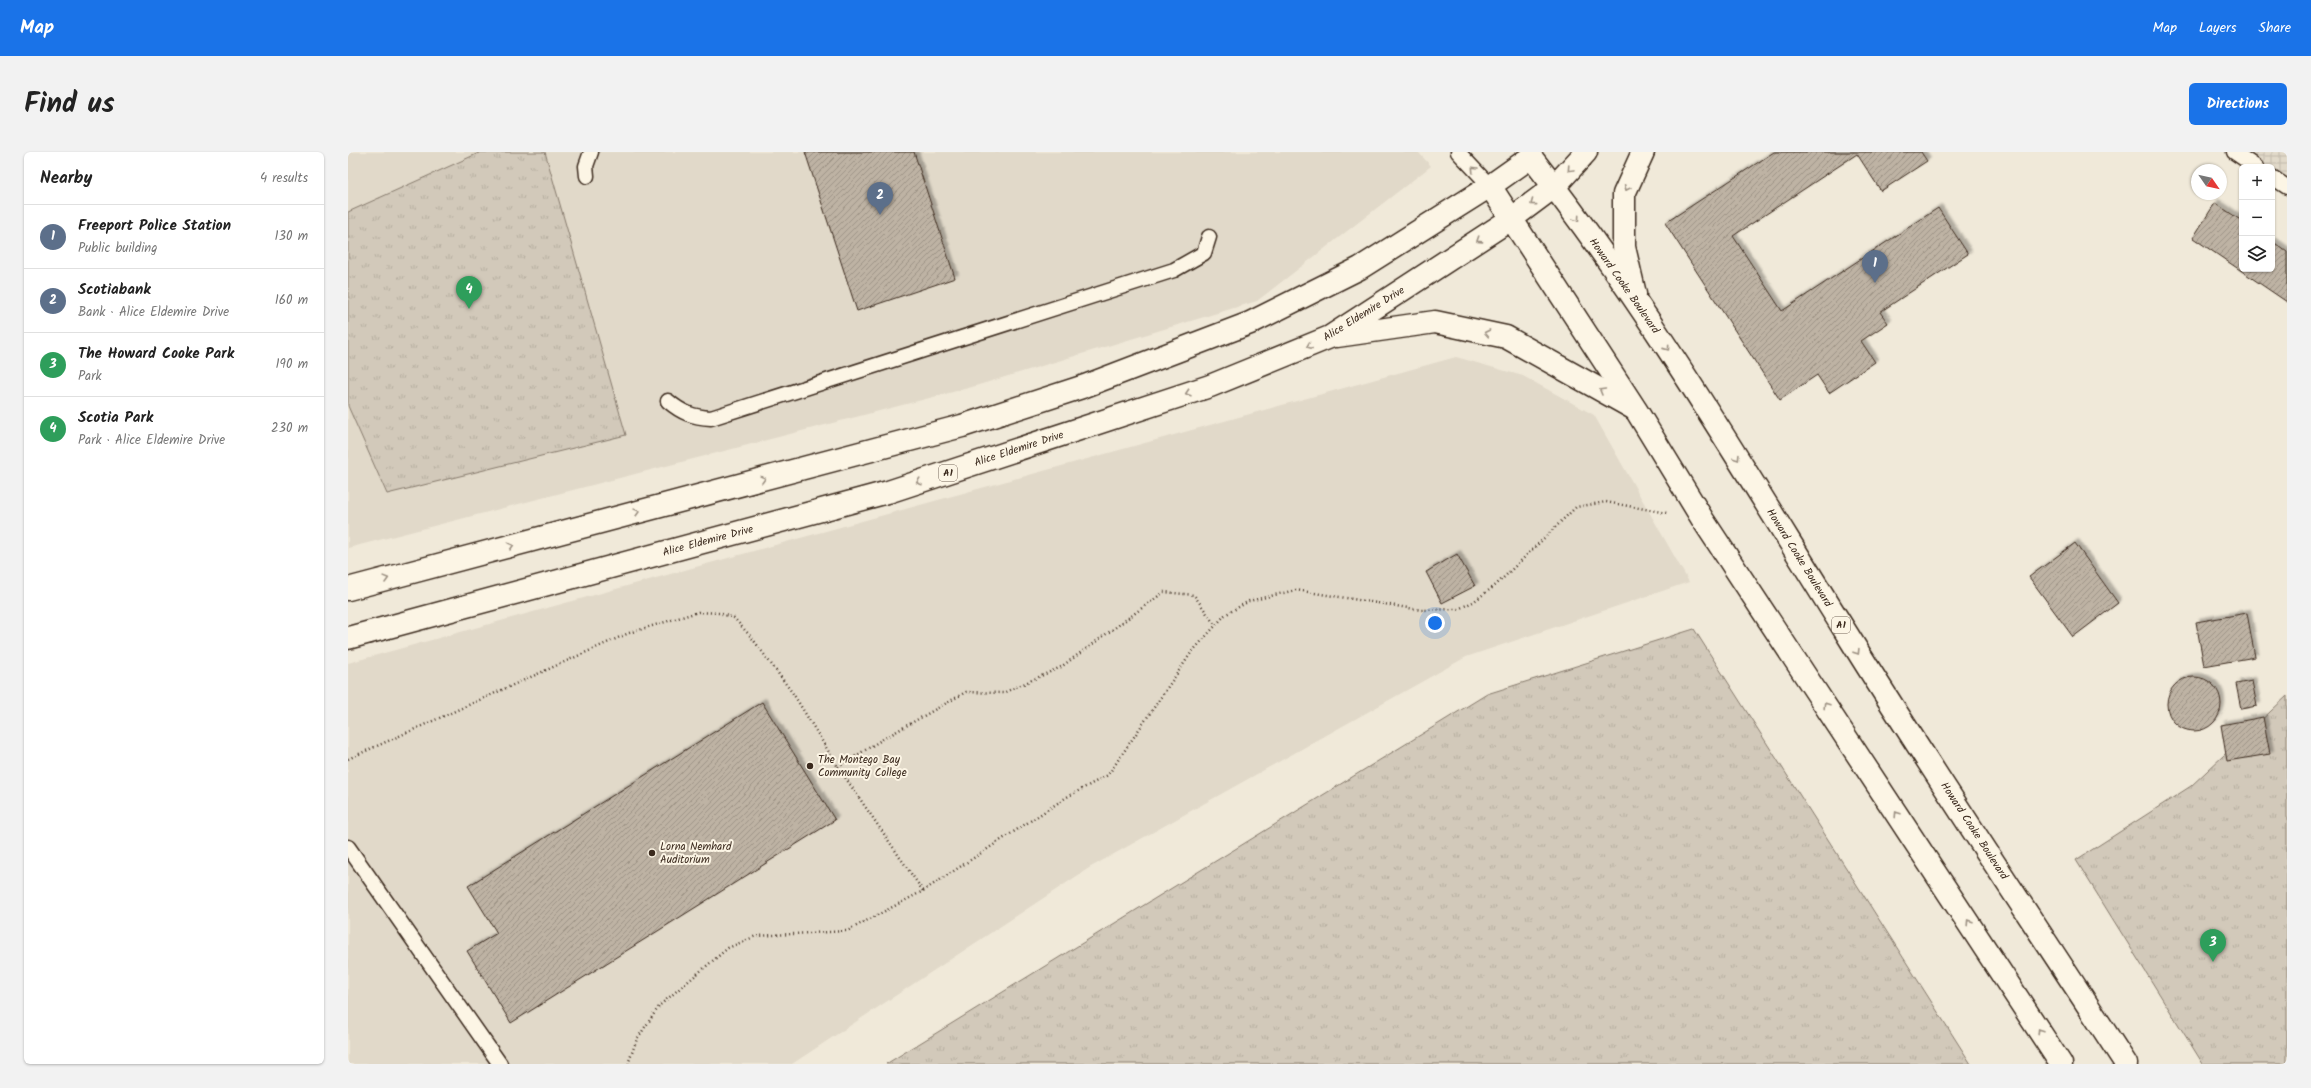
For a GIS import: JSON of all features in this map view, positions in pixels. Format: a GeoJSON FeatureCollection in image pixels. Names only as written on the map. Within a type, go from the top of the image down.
{"type":"FeatureCollection","features":[{"type":"Feature","properties":{"kind":"main road","name":"Alice Eldemire Drive"},"geometry":{"type":"LineString","coordinates":[[348,638],[888,492],[1210,386],[1330,337],[1511,219],[1554,187],[1586,152]]}},
{"type":"Feature","properties":{"kind":"main road"},"geometry":{"type":"LineString","coordinates":[[1637,305],[1624,247],[1624,194],[1643,152]]}},
{"type":"Feature","properties":{"kind":"main road","name":"A1"},"geometry":{"type":"LineString","coordinates":[[348,589],[962,426],[1085,386],[1250,323],[1360,268],[1490,186],[1532,154]]}},
{"type":"Feature","properties":{"kind":"main road","name":"Howard Cooke Boulevard"},"geometry":{"type":"LineString","coordinates":[[1532,154],[1672,354],[1865,664],[2126,1064]]}},
{"type":"Feature","properties":{"kind":"main road"},"geometry":{"type":"LineString","coordinates":[[1490,186],[1636,410],[1703,520],[2061,1064]]}},
{"type":"Feature","properties":{"kind":"main road"},"geometry":{"type":"LineString","coordinates":[[1330,337],[1435,322],[1506,336],[1636,410]]}},
{"type":"Feature","properties":{"kind":"lane"},"geometry":{"type":"LineString","coordinates":[[587,176],[586,166],[591,152]]}},
{"type":"Feature","properties":{"kind":"lane"},"geometry":{"type":"LineString","coordinates":[[1458,152],[1490,186]]}},
{"type":"Feature","properties":{"kind":"lane"},"geometry":{"type":"LineString","coordinates":[[2234,152],[2252,164]]}},
{"type":"Feature","properties":{"kind":"lane"},"geometry":{"type":"LineString","coordinates":[[2275,179],[2287,187]]}},
{"type":"Feature","properties":{"kind":"lane"},"geometry":{"type":"LineString","coordinates":[[668,401],[680,412],[696,417],[711,418],[1174,270],[1204,253],[1210,237]]}},
{"type":"Feature","properties":{"kind":"lane"},"geometry":{"type":"LineString","coordinates":[[348,847],[500,1064]]}},
{"type":"Feature","properties":{"kind":"path"},"geometry":{"type":"LineString","coordinates":[[628,1064],[637,1039],[660,1005],[728,948],[756,936],[847,931],[923,891],[1066,797],[1108,775],[1191,654],[1225,615],[1249,601],[1296,590],[1421,610],[1458,609],[1473,602],[1496,585],[1576,507],[1606,502],[1703,520]]}},
{"type":"Feature","properties":{"kind":"path"},"geometry":{"type":"LineString","coordinates":[[838,767],[883,738],[966,692],[1002,693],[1062,667],[1164,592],[1194,596],[1215,625]]}},
{"type":"Feature","properties":{"kind":"path"},"geometry":{"type":"LineString","coordinates":[[348,759],[629,633],[698,612],[719,613],[734,618],[752,638],[794,695],[838,767],[923,891]]}},
{"type":"Feature","properties":{"kind":"shaded area"},"geometry":{"type":"Polygon","coordinates":[[[348,152],[1418,152],[1431,166],[1257,301],[972,387],[348,548],[348,152]]]}},
{"type":"Feature","properties":{"kind":"shaded area"},"geometry":{"type":"Polygon","coordinates":[[[2234,152],[2287,152],[2287,187],[2275,179],[2275,164],[2252,164],[2234,152]]]}},
{"type":"Feature","properties":{"kind":"shaded area","name":"The Montego Bay Community College"},"geometry":{"type":"Polygon","coordinates":[[[1456,357],[1523,376],[1594,415],[1689,582],[1466,657],[1089,868],[792,1064],[348,1064],[348,663],[1456,357]]]}},
{"type":"Feature","properties":{"kind":"green space"},"geometry":{"type":"Polygon","coordinates":[[[481,152],[545,152],[626,435],[387,494],[348,406],[348,212],[481,152]]]}},
{"type":"Feature","properties":{"kind":"green space"},"geometry":{"type":"Polygon","coordinates":[[[1694,629],[1971,1064],[886,1064],[1487,694],[1694,629]]]}},
{"type":"Feature","properties":{"kind":"green space"},"geometry":{"type":"Polygon","coordinates":[[[2287,696],[2287,1064],[2203,1064],[2076,860],[2191,786],[2287,696]]]}},
{"type":"Feature","properties":{"kind":"building"},"geometry":{"type":"Polygon","coordinates":[[[805,152],[914,152],[955,278],[857,311],[805,152]]]}},
{"type":"Feature","properties":{"kind":"building"},"geometry":{"type":"Polygon","coordinates":[[[1774,152],[1921,152],[1927,161],[1881,191],[1857,154],[1733,236],[1782,311],[1938,208],[1968,254],[1880,312],[1888,323],[1861,341],[1875,362],[1829,393],[1817,375],[1780,400],[1665,223],[1774,152]]]}},
{"type":"Feature","properties":{"kind":"building"},"geometry":{"type":"Polygon","coordinates":[[[2215,203],[2239,219],[2239,269],[2193,238],[2215,203]]]}},
{"type":"Feature","properties":{"kind":"building"},"geometry":{"type":"Polygon","coordinates":[[[2275,243],[2287,252],[2287,302],[2243,272],[2275,272],[2275,243]]]}},
{"type":"Feature","properties":{"kind":"building"},"geometry":{"type":"Polygon","coordinates":[[[2075,543],[2118,603],[2073,637],[2029,577],[2075,543]]]}},
{"type":"Feature","properties":{"kind":"building"},"geometry":{"type":"Polygon","coordinates":[[[1457,554],[1475,586],[1442,603],[1426,572],[1457,554]]]}},
{"type":"Feature","properties":{"kind":"building"},"geometry":{"type":"Polygon","coordinates":[[[2247,613],[2255,657],[2204,666],[2196,622],[2247,613]]]}},
{"type":"Feature","properties":{"kind":"building"},"geometry":{"type":"Polygon","coordinates":[[[2194,677],[2204,679],[2213,685],[2219,694],[2221,704],[2219,714],[2213,723],[2204,729],[2194,731],[2184,729],[2175,723],[2169,714],[2167,704],[2169,694],[2175,685],[2184,679],[2194,677]]]}},
{"type":"Feature","properties":{"kind":"building"},"geometry":{"type":"Polygon","coordinates":[[[2252,681],[2257,706],[2241,709],[2236,684],[2252,681]]]}},
{"type":"Feature","properties":{"kind":"building","name":"Lorna Nemhard Auditorium"},"geometry":{"type":"Polygon","coordinates":[[[762,702],[835,820],[511,1023],[467,951],[497,933],[468,886],[762,702]]]}},
{"type":"Feature","properties":{"kind":"building"},"geometry":{"type":"Polygon","coordinates":[[[2263,717],[2270,754],[2227,761],[2221,725],[2263,717]]]}},
{"type":"Feature","properties":{"kind":"place","name":"Scotiabank"},"geometry":{"type":"Point","coordinates":[880,215]}},
{"type":"Feature","properties":{"kind":"place","name":"Freeport Police Station"},"geometry":{"type":"Point","coordinates":[1875,283]}},
{"type":"Feature","properties":{"kind":"place","name":"Scotia Park"},"geometry":{"type":"Point","coordinates":[469,309]}},
{"type":"Feature","properties":{"kind":"place","name":"The Montego Bay Community College"},"geometry":{"type":"Point","coordinates":[810,766]}},
{"type":"Feature","properties":{"kind":"place","name":"Lorna Nemhard Auditorium"},"geometry":{"type":"Point","coordinates":[652,853]}},
{"type":"Feature","properties":{"kind":"place","name":"The Howard Cooke Park"},"geometry":{"type":"Point","coordinates":[2213,962]}}]}
